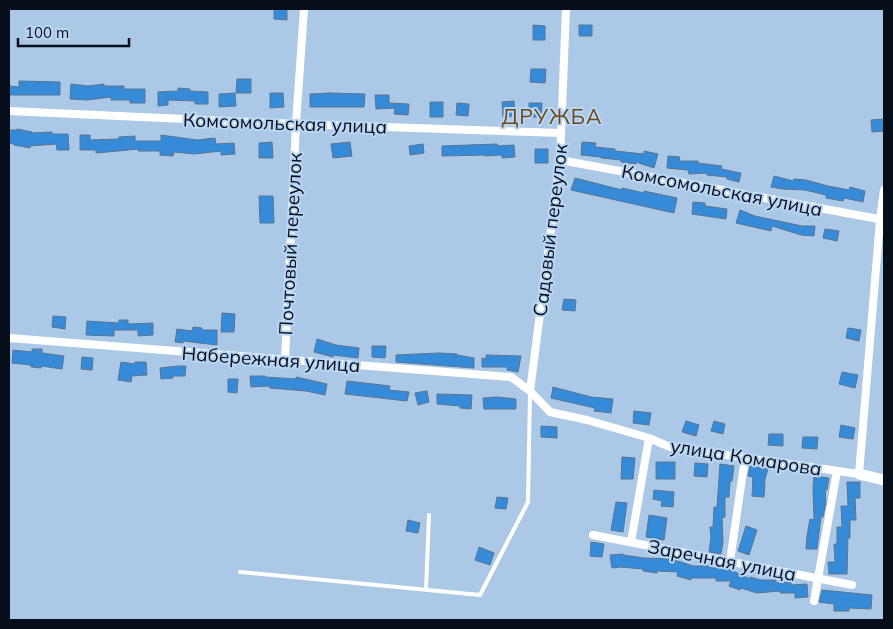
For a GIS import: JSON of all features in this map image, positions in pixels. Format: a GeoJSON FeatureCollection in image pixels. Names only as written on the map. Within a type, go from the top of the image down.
{"type":"FeatureCollection","features":[{"type":"Feature","properties":{"kind":"street","name":"Почтовый переулок"},"geometry":{"type":"LineString","coordinates":[[285,360],[296,124],[304,9]]}},
{"type":"Feature","properties":{"kind":"street","name":"Садовый переулок"},"geometry":{"type":"LineString","coordinates":[[530,391],[560,160],[566,9]]}},
{"type":"Feature","properties":{"kind":"street","name":"Комсомольская улица"},"geometry":{"type":"LineString","coordinates":[[9,111],[296,124],[561,132]]}},
{"type":"Feature","properties":{"kind":"street","name":"Комсомольская улица"},"geometry":{"type":"LineString","coordinates":[[560,160],[882,220]]}},
{"type":"Feature","properties":{"kind":"street"},"geometry":{"type":"LineString","coordinates":[[859,474],[884,190]]}},
{"type":"Feature","properties":{"kind":"street","name":"Набережная улица"},"geometry":{"type":"LineString","coordinates":[[9,338],[511,377],[530,391]]}},
{"type":"Feature","properties":{"kind":"street","name":"улица Комарова"},"geometry":{"type":"LineString","coordinates":[[530,391],[550,412],[587,420],[649,438],[670,447],[859,474],[884,480]]}},
{"type":"Feature","properties":{"kind":"street"},"geometry":{"type":"LineString","coordinates":[[632,542],[649,438]]}},
{"type":"Feature","properties":{"kind":"street"},"geometry":{"type":"LineString","coordinates":[[730,561],[745,458]]}},
{"type":"Feature","properties":{"kind":"street"},"geometry":{"type":"LineString","coordinates":[[814,601],[837,471]]}},
{"type":"Feature","properties":{"kind":"street","name":"Заречная улица"},"geometry":{"type":"LineString","coordinates":[[593,535],[852,585]]}},
{"type":"Feature","properties":{"kind":"lane"},"geometry":{"type":"LineString","coordinates":[[240,572],[480,596],[528,502],[530,391]]}},
{"type":"Feature","properties":{"kind":"lane"},"geometry":{"type":"LineString","coordinates":[[426,590],[429,515]]}},
{"type":"Feature","properties":{"kind":"building"},"geometry":{"type":"Polygon","coordinates":[[[274,9],[287,9],[287,20],[274,19],[274,9]]]}},
{"type":"Feature","properties":{"kind":"building"},"geometry":{"type":"Polygon","coordinates":[[[533,25],[545,26],[545,40],[533,40],[533,25]]]}},
{"type":"Feature","properties":{"kind":"building"},"geometry":{"type":"Polygon","coordinates":[[[579,25],[592,25],[592,36],[579,36],[579,25]]]}},
{"type":"Feature","properties":{"kind":"building"},"geometry":{"type":"Polygon","coordinates":[[[531,69],[546,69],[545,83],[530,82],[531,69]]]}},
{"type":"Feature","properties":{"kind":"building"},"geometry":{"type":"Polygon","coordinates":[[[237,79],[251,79],[251,93],[236,93],[237,79]]]}},
{"type":"Feature","properties":{"kind":"building"},"geometry":{"type":"Polygon","coordinates":[[[19,81],[60,82],[60,95],[9,95],[9,86],[19,87],[19,81]]]}},
{"type":"Feature","properties":{"kind":"building"},"geometry":{"type":"Polygon","coordinates":[[[71,84],[88,86],[104,84],[104,86],[124,86],[124,89],[145,89],[145,103],[130,103],[130,100],[111,100],[111,97],[87,100],[70,99],[71,84]]]}},
{"type":"Feature","properties":{"kind":"building"},"geometry":{"type":"Polygon","coordinates":[[[178,88],[208,92],[208,104],[195,104],[195,101],[168,100],[168,105],[158,106],[158,92],[178,91],[178,88]]]}},
{"type":"Feature","properties":{"kind":"building"},"geometry":{"type":"Polygon","coordinates":[[[235,93],[236,106],[219,107],[219,94],[235,93]]]}},
{"type":"Feature","properties":{"kind":"building"},"geometry":{"type":"Polygon","coordinates":[[[270,93],[283,93],[284,107],[270,108],[270,93]]]}},
{"type":"Feature","properties":{"kind":"building"},"geometry":{"type":"Polygon","coordinates":[[[310,94],[365,94],[364,107],[310,107],[310,94]]]}},
{"type":"Feature","properties":{"kind":"building"},"geometry":{"type":"Polygon","coordinates":[[[375,95],[389,95],[389,103],[409,104],[408,115],[394,114],[395,108],[376,109],[375,95]]]}},
{"type":"Feature","properties":{"kind":"building"},"geometry":{"type":"Polygon","coordinates":[[[514,101],[515,116],[503,117],[502,102],[514,101]]]}},
{"type":"Feature","properties":{"kind":"building"},"geometry":{"type":"Polygon","coordinates":[[[430,102],[443,102],[443,117],[430,117],[430,102]]]}},
{"type":"Feature","properties":{"kind":"building"},"geometry":{"type":"Polygon","coordinates":[[[457,103],[469,104],[468,116],[456,115],[457,103]]]}},
{"type":"Feature","properties":{"kind":"building"},"geometry":{"type":"Polygon","coordinates":[[[529,103],[542,103],[541,117],[529,117],[529,103]]]}},
{"type":"Feature","properties":{"kind":"building"},"geometry":{"type":"Polygon","coordinates":[[[884,119],[884,131],[872,132],[871,120],[884,119]]]}},
{"type":"Feature","properties":{"kind":"building"},"geometry":{"type":"Polygon","coordinates":[[[17,129],[32,133],[52,132],[52,134],[68,134],[69,150],[57,150],[56,144],[30,146],[30,148],[9,143],[9,130],[17,129]]]}},
{"type":"Feature","properties":{"kind":"building"},"geometry":{"type":"Polygon","coordinates":[[[80,135],[90,135],[90,140],[119,139],[119,137],[135,136],[135,141],[161,141],[161,135],[197,140],[215,138],[216,144],[234,143],[235,154],[221,155],[221,151],[194,154],[174,152],[173,156],[160,155],[160,151],[138,151],[139,149],[96,153],[96,150],[80,150],[80,135]]]}},
{"type":"Feature","properties":{"kind":"building"},"geometry":{"type":"Polygon","coordinates":[[[272,142],[273,158],[259,158],[259,143],[272,142]]]}},
{"type":"Feature","properties":{"kind":"building"},"geometry":{"type":"Polygon","coordinates":[[[350,142],[352,156],[333,158],[331,144],[350,142]]]}},
{"type":"Feature","properties":{"kind":"building"},"geometry":{"type":"Polygon","coordinates":[[[582,142],[596,143],[595,147],[615,149],[615,151],[644,154],[644,151],[658,154],[654,168],[636,162],[636,164],[621,162],[621,160],[581,155],[582,142]]]}},
{"type":"Feature","properties":{"kind":"building"},"geometry":{"type":"Polygon","coordinates":[[[423,144],[424,153],[410,155],[409,146],[423,144]]]}},
{"type":"Feature","properties":{"kind":"building"},"geometry":{"type":"Polygon","coordinates":[[[497,144],[498,146],[514,145],[515,157],[502,158],[502,155],[442,156],[442,146],[497,144]]]}},
{"type":"Feature","properties":{"kind":"building"},"geometry":{"type":"Polygon","coordinates":[[[535,149],[548,149],[548,163],[535,163],[535,149]]]}},
{"type":"Feature","properties":{"kind":"building"},"geometry":{"type":"Polygon","coordinates":[[[668,156],[680,157],[679,161],[698,161],[698,163],[722,166],[721,169],[741,173],[739,182],[727,179],[727,177],[707,175],[707,173],[689,174],[688,170],[667,168],[668,156]]]}},
{"type":"Feature","properties":{"kind":"building"},"geometry":{"type":"Polygon","coordinates":[[[774,176],[793,181],[794,179],[806,180],[849,190],[850,187],[865,191],[863,202],[844,198],[843,201],[826,198],[826,195],[805,190],[771,187],[774,176]]]}},
{"type":"Feature","properties":{"kind":"building"},"geometry":{"type":"Polygon","coordinates":[[[575,178],[622,190],[622,188],[644,193],[644,191],[677,198],[674,213],[571,190],[575,178]]]}},
{"type":"Feature","properties":{"kind":"building"},"geometry":{"type":"Polygon","coordinates":[[[259,196],[273,196],[274,223],[260,223],[259,196]]]}},
{"type":"Feature","properties":{"kind":"building"},"geometry":{"type":"Polygon","coordinates":[[[693,202],[727,209],[726,219],[692,214],[693,202]]]}},
{"type":"Feature","properties":{"kind":"building"},"geometry":{"type":"Polygon","coordinates":[[[740,210],[755,216],[802,226],[815,226],[814,236],[801,235],[772,226],[771,231],[736,223],[740,210]]]}},
{"type":"Feature","properties":{"kind":"building"},"geometry":{"type":"Polygon","coordinates":[[[825,229],[839,231],[837,241],[823,238],[825,229]]]}},
{"type":"Feature","properties":{"kind":"building"},"geometry":{"type":"Polygon","coordinates":[[[564,299],[576,300],[575,311],[562,310],[564,299]]]}},
{"type":"Feature","properties":{"kind":"building"},"geometry":{"type":"Polygon","coordinates":[[[222,313],[235,314],[234,332],[221,332],[222,313]]]}},
{"type":"Feature","properties":{"kind":"building"},"geometry":{"type":"Polygon","coordinates":[[[53,316],[66,317],[65,329],[52,327],[53,316]]]}},
{"type":"Feature","properties":{"kind":"building"},"geometry":{"type":"Polygon","coordinates":[[[119,320],[128,320],[128,324],[153,323],[153,335],[138,336],[138,330],[114,330],[114,336],[86,335],[87,321],[119,323],[119,320]]]}},
{"type":"Feature","properties":{"kind":"building"},"geometry":{"type":"Polygon","coordinates":[[[193,327],[202,328],[202,330],[217,330],[217,345],[183,341],[183,343],[175,342],[177,329],[192,331],[193,327]]]}},
{"type":"Feature","properties":{"kind":"building"},"geometry":{"type":"Polygon","coordinates":[[[848,328],[861,330],[859,341],[846,338],[848,328]]]}},
{"type":"Feature","properties":{"kind":"building"},"geometry":{"type":"Polygon","coordinates":[[[317,339],[336,345],[359,348],[358,358],[333,355],[333,357],[314,352],[317,339]]]}},
{"type":"Feature","properties":{"kind":"building"},"geometry":{"type":"Polygon","coordinates":[[[372,346],[386,346],[385,358],[372,357],[372,346]]]}},
{"type":"Feature","properties":{"kind":"building"},"geometry":{"type":"Polygon","coordinates":[[[32,349],[42,349],[42,353],[64,356],[62,369],[41,366],[41,368],[31,367],[31,365],[12,363],[13,350],[32,352],[32,349]]]}},
{"type":"Feature","properties":{"kind":"building"},"geometry":{"type":"Polygon","coordinates":[[[457,354],[474,358],[474,368],[396,362],[396,355],[457,354]]]}},
{"type":"Feature","properties":{"kind":"building"},"geometry":{"type":"Polygon","coordinates":[[[486,355],[521,356],[518,372],[507,370],[507,367],[482,367],[482,358],[486,359],[486,355]]]}},
{"type":"Feature","properties":{"kind":"building"},"geometry":{"type":"Polygon","coordinates":[[[82,357],[93,358],[92,370],[81,369],[82,357]]]}},
{"type":"Feature","properties":{"kind":"building"},"geometry":{"type":"Polygon","coordinates":[[[121,362],[135,364],[135,362],[146,362],[147,375],[132,376],[131,382],[118,380],[121,362]]]}},
{"type":"Feature","properties":{"kind":"building"},"geometry":{"type":"Polygon","coordinates":[[[186,366],[185,376],[161,379],[160,368],[186,366]]]}},
{"type":"Feature","properties":{"kind":"building"},"geometry":{"type":"Polygon","coordinates":[[[842,372],[858,375],[855,388],[839,384],[842,372]]]}},
{"type":"Feature","properties":{"kind":"building"},"geometry":{"type":"Polygon","coordinates":[[[250,376],[296,379],[296,377],[327,384],[325,395],[306,391],[270,388],[270,386],[251,387],[250,376]]]}},
{"type":"Feature","properties":{"kind":"building"},"geometry":{"type":"Polygon","coordinates":[[[228,379],[238,379],[237,393],[228,392],[228,379]]]}},
{"type":"Feature","properties":{"kind":"building"},"geometry":{"type":"Polygon","coordinates":[[[347,381],[390,386],[389,390],[409,392],[407,401],[345,394],[347,381]]]}},
{"type":"Feature","properties":{"kind":"building"},"geometry":{"type":"Polygon","coordinates":[[[553,387],[591,397],[613,399],[611,413],[594,411],[595,408],[551,398],[553,387]]]}},
{"type":"Feature","properties":{"kind":"building"},"geometry":{"type":"Polygon","coordinates":[[[427,391],[429,402],[418,405],[415,393],[427,391]]]}},
{"type":"Feature","properties":{"kind":"building"},"geometry":{"type":"Polygon","coordinates":[[[437,394],[472,395],[471,409],[437,404],[437,394]]]}},
{"type":"Feature","properties":{"kind":"building"},"geometry":{"type":"Polygon","coordinates":[[[483,398],[516,399],[516,409],[484,409],[483,398]]]}},
{"type":"Feature","properties":{"kind":"building"},"geometry":{"type":"Polygon","coordinates":[[[634,411],[651,413],[649,425],[633,423],[634,411]]]}},
{"type":"Feature","properties":{"kind":"building"},"geometry":{"type":"Polygon","coordinates":[[[686,421],[699,425],[696,436],[682,432],[686,421]]]}},
{"type":"Feature","properties":{"kind":"building"},"geometry":{"type":"Polygon","coordinates":[[[714,421],[725,424],[723,434],[711,431],[714,421]]]}},
{"type":"Feature","properties":{"kind":"building"},"geometry":{"type":"Polygon","coordinates":[[[841,425],[855,428],[853,439],[839,437],[841,425]]]}},
{"type":"Feature","properties":{"kind":"building"},"geometry":{"type":"Polygon","coordinates":[[[541,426],[557,427],[557,438],[541,437],[541,426]]]}},
{"type":"Feature","properties":{"kind":"building"},"geometry":{"type":"Polygon","coordinates":[[[769,434],[783,434],[783,446],[768,445],[769,434]]]}},
{"type":"Feature","properties":{"kind":"building"},"geometry":{"type":"Polygon","coordinates":[[[803,437],[818,437],[817,449],[802,448],[803,437]]]}},
{"type":"Feature","properties":{"kind":"building"},"geometry":{"type":"Polygon","coordinates":[[[622,457],[635,458],[633,479],[621,479],[622,457]]]}},
{"type":"Feature","properties":{"kind":"building"},"geometry":{"type":"Polygon","coordinates":[[[656,462],[675,462],[675,479],[656,479],[656,462]]]}},
{"type":"Feature","properties":{"kind":"building"},"geometry":{"type":"Polygon","coordinates":[[[695,463],[708,464],[707,477],[694,476],[695,463]]]}},
{"type":"Feature","properties":{"kind":"building"},"geometry":{"type":"Polygon","coordinates":[[[720,464],[734,466],[732,481],[730,481],[729,497],[725,497],[725,517],[722,518],[723,542],[721,554],[709,552],[710,527],[713,527],[714,507],[717,507],[720,464]]]}},
{"type":"Feature","properties":{"kind":"building"},"geometry":{"type":"Polygon","coordinates":[[[750,466],[768,469],[765,479],[764,497],[752,496],[753,477],[748,476],[750,466]]]}},
{"type":"Feature","properties":{"kind":"building"},"geometry":{"type":"Polygon","coordinates":[[[814,476],[829,478],[827,490],[825,490],[826,502],[823,517],[821,517],[817,549],[806,549],[810,519],[814,520],[814,476]]]}},
{"type":"Feature","properties":{"kind":"building"},"geometry":{"type":"Polygon","coordinates":[[[847,482],[860,482],[860,498],[855,498],[856,520],[850,520],[847,574],[829,574],[828,562],[835,562],[834,544],[837,544],[837,527],[842,527],[841,506],[848,506],[847,482]]]}},
{"type":"Feature","properties":{"kind":"building"},"geometry":{"type":"Polygon","coordinates":[[[654,490],[674,492],[673,507],[661,506],[662,501],[653,499],[654,490]]]}},
{"type":"Feature","properties":{"kind":"building"},"geometry":{"type":"Polygon","coordinates":[[[497,497],[508,498],[506,509],[495,508],[497,497]]]}},
{"type":"Feature","properties":{"kind":"building"},"geometry":{"type":"Polygon","coordinates":[[[616,502],[627,503],[623,532],[611,530],[616,502]]]}},
{"type":"Feature","properties":{"kind":"building"},"geometry":{"type":"Polygon","coordinates":[[[649,515],[667,518],[664,540],[646,537],[649,515]]]}},
{"type":"Feature","properties":{"kind":"building"},"geometry":{"type":"Polygon","coordinates":[[[408,520],[420,523],[418,533],[406,531],[408,520]]]}},
{"type":"Feature","properties":{"kind":"building"},"geometry":{"type":"Polygon","coordinates":[[[746,526],[757,530],[749,555],[738,551],[746,526]]]}},
{"type":"Feature","properties":{"kind":"building"},"geometry":{"type":"Polygon","coordinates":[[[591,542],[604,544],[602,557],[590,556],[591,542]]]}},
{"type":"Feature","properties":{"kind":"building"},"geometry":{"type":"Polygon","coordinates":[[[479,547],[494,553],[490,565],[475,560],[479,547]]]}},
{"type":"Feature","properties":{"kind":"building"},"geometry":{"type":"Polygon","coordinates":[[[623,554],[644,558],[672,559],[693,566],[727,568],[750,579],[750,577],[761,580],[776,580],[776,583],[791,582],[791,585],[807,584],[808,597],[795,598],[795,593],[780,593],[780,591],[757,593],[741,588],[740,590],[729,586],[731,581],[716,581],[716,578],[691,578],[691,580],[677,576],[678,572],[657,571],[657,573],[643,571],[643,569],[612,568],[610,555],[623,554]]]}},
{"type":"Feature","properties":{"kind":"building"},"geometry":{"type":"Polygon","coordinates":[[[822,590],[872,595],[871,609],[849,608],[849,611],[834,611],[834,604],[819,602],[822,590]]]}},
{"type":"Feature","properties":{"kind":"district","name":"ДРУЖБА"},"geometry":{"type":"Point","coordinates":[552,117]}}]}
